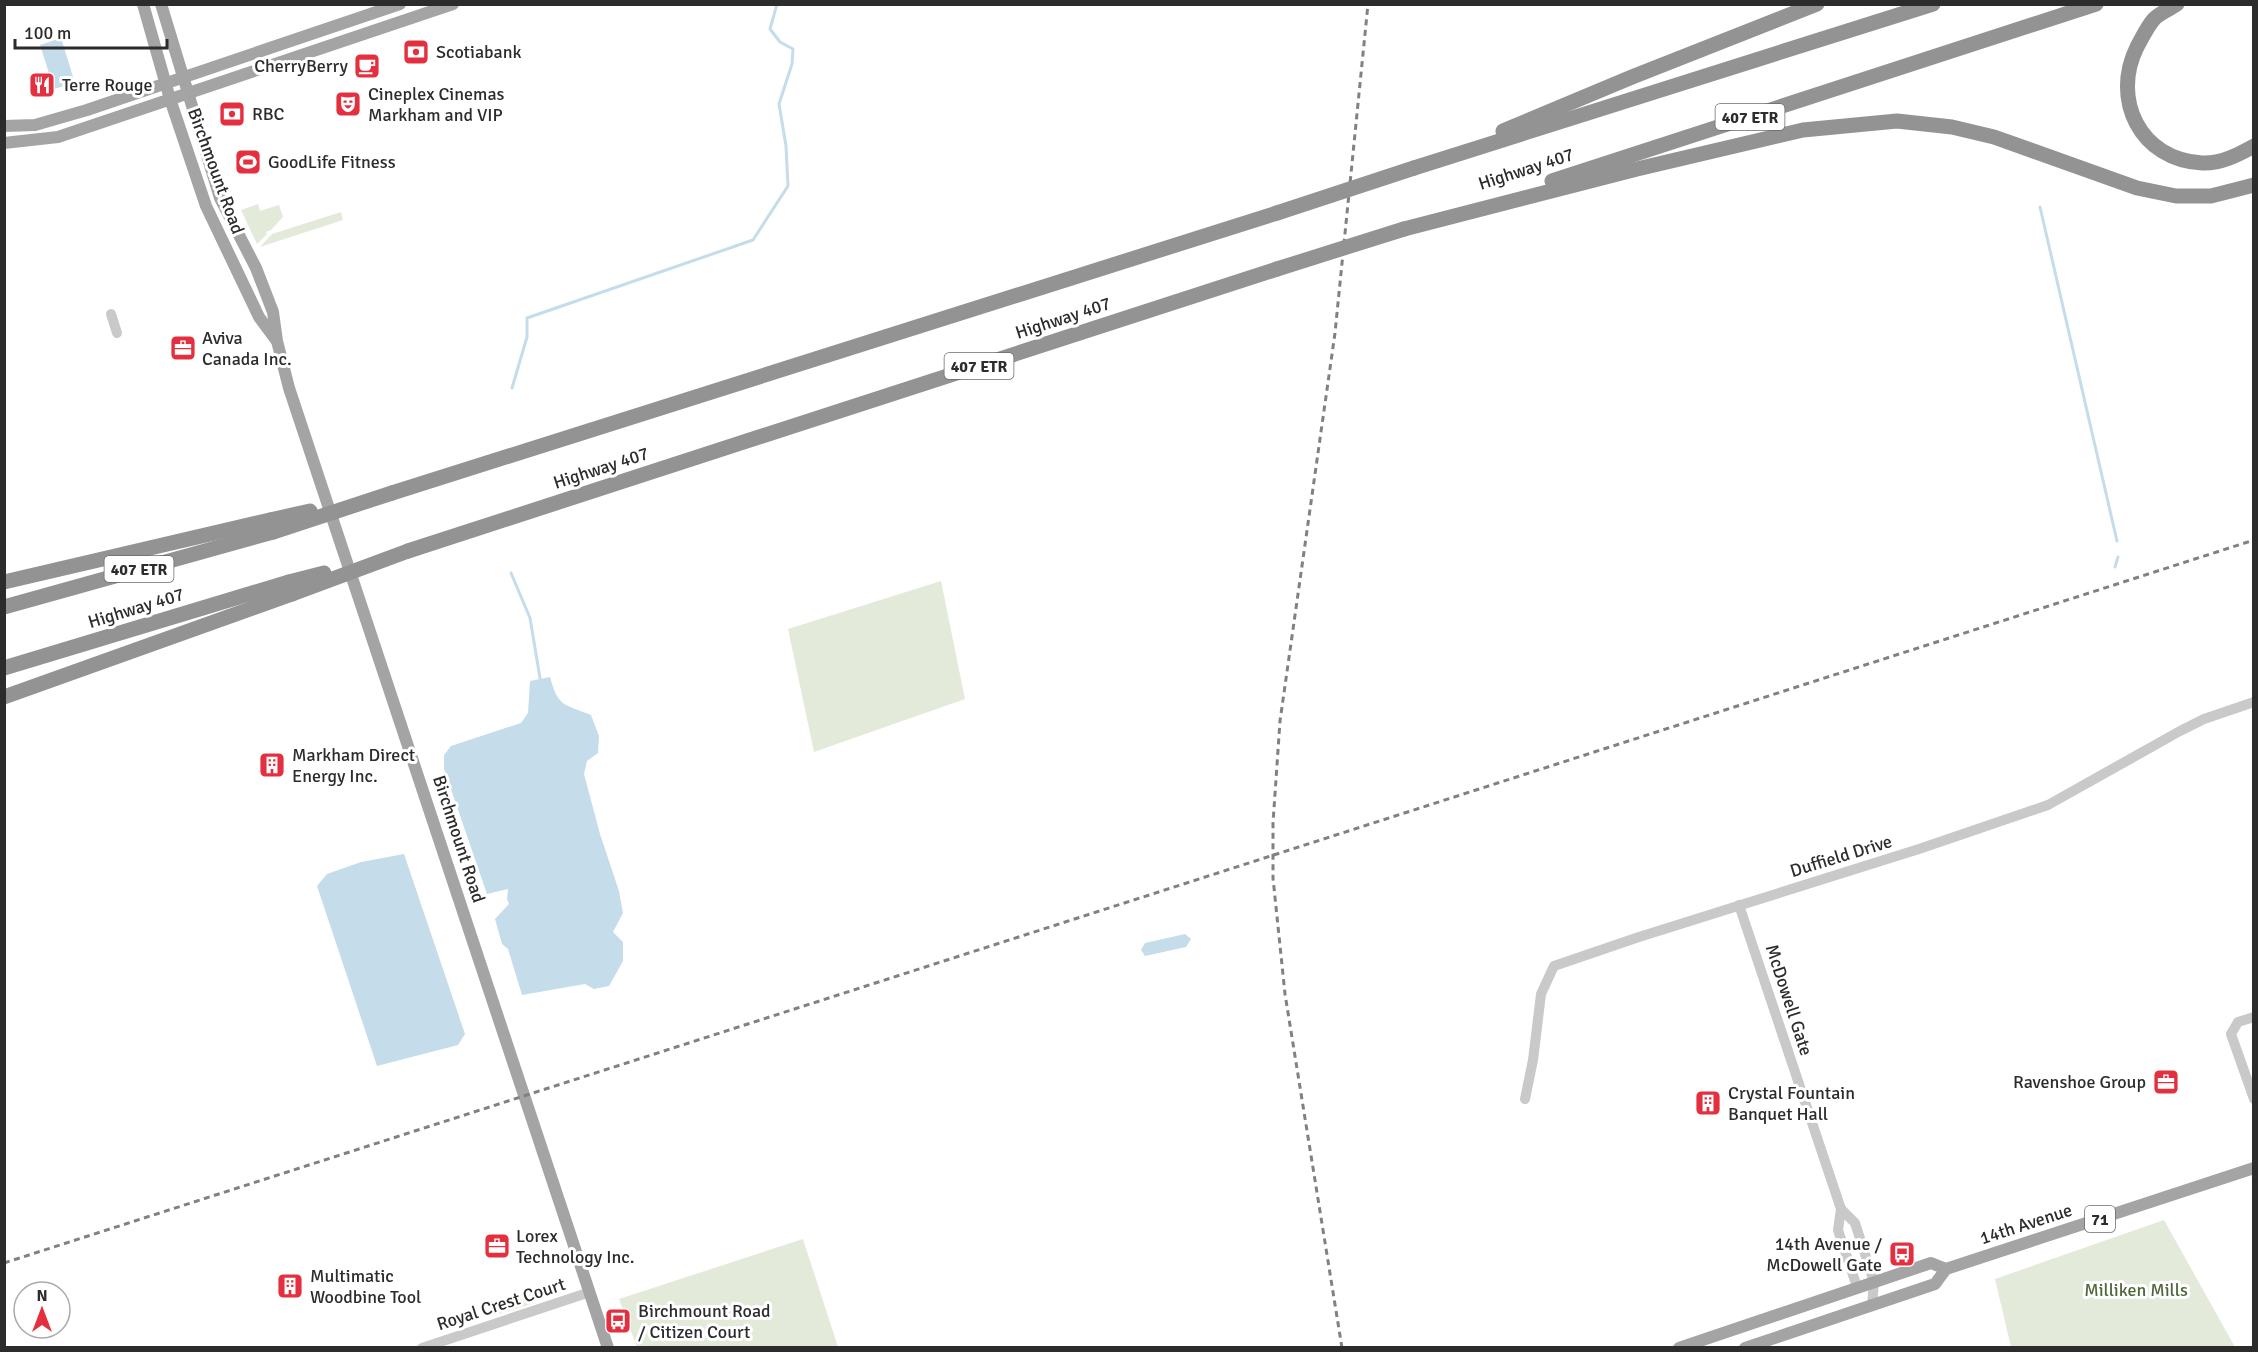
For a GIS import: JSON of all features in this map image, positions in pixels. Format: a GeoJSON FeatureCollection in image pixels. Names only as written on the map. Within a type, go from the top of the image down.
{"type":"FeatureCollection","features":[{"type":"Feature","properties":{"kind":"highway"},"geometry":{"type":"LineString","coordinates":[[1414,168],[1632,77],[1817,4]]}},
{"type":"Feature","properties":{"kind":"highway","name":"Highway 407"},"geometry":{"type":"LineString","coordinates":[[4,607],[271,526],[392,493],[1933,4]]}},
{"type":"Feature","properties":{"kind":"highway","name":"Highway 407"},"geometry":{"type":"LineString","coordinates":[[4,668],[290,588],[408,551],[2096,4]]}},
{"type":"Feature","properties":{"kind":"highway"},"geometry":{"type":"LineString","coordinates":[[2177,4],[2154,19],[2129,63],[2127,75],[2130,110],[2140,131],[2157,148],[2178,159],[2203,163],[2229,159],[2253,146]]}},
{"type":"Feature","properties":{"kind":"highway"},"geometry":{"type":"LineString","coordinates":[[1404,229],[1637,169],[1803,130],[1897,121],[1952,127],[1994,137],[2137,188],[2176,196],[2211,196],[2253,185]]}},
{"type":"Feature","properties":{"kind":"highway"},"geometry":{"type":"LineString","coordinates":[[4,582],[271,526]]}},
{"type":"Feature","properties":{"kind":"highway"},"geometry":{"type":"LineString","coordinates":[[4,697],[290,588]]}},
{"type":"Feature","properties":{"kind":"main road","name":"Birchmount Road"},"geometry":{"type":"LineString","coordinates":[[142,4],[170,99],[206,206],[259,317],[277,341]]}},
{"type":"Feature","properties":{"kind":"main road","name":"Birchmount Road"},"geometry":{"type":"LineString","coordinates":[[161,4],[220,198],[256,268],[273,312],[277,341],[290,388],[608,1347]]}},
{"type":"Feature","properties":{"kind":"main road"},"geometry":{"type":"LineString","coordinates":[[4,126],[35,124],[183,79],[400,4]]}},
{"type":"Feature","properties":{"kind":"main road"},"geometry":{"type":"LineString","coordinates":[[4,142],[58,137],[453,4]]}},
{"type":"Feature","properties":{"kind":"main road","name":"14th Avenue"},"geometry":{"type":"LineString","coordinates":[[1746,1347],[1935,1284],[1946,1269],[2253,1168]]}},
{"type":"Feature","properties":{"kind":"main road","name":"14th Avenue"},"geometry":{"type":"LineString","coordinates":[[1679,1347],[1930,1263],[1946,1269]]}},
{"type":"Feature","properties":{"kind":"street"},"geometry":{"type":"LineString","coordinates":[[111,314],[117,333]]}},
{"type":"Feature","properties":{"kind":"street","name":"Duffield Drive"},"geometry":{"type":"LineString","coordinates":[[1525,1099],[1533,1059],[1541,994],[1554,966],[1587,953],[1919,849],[2048,805],[2180,731],[2204,719],[2253,702]]}},
{"type":"Feature","properties":{"kind":"street","name":"McDowell Gate"},"geometry":{"type":"LineString","coordinates":[[1739,905],[1841,1209],[1855,1223],[1874,1282],[1872,1305]]}},
{"type":"Feature","properties":{"kind":"street"},"geometry":{"type":"LineString","coordinates":[[2253,1017],[2238,1022],[2230,1034],[2253,1099]]}},
{"type":"Feature","properties":{"kind":"street","name":"McDowell Gate"},"geometry":{"type":"LineString","coordinates":[[1841,1209],[1838,1230],[1857,1287]]}},
{"type":"Feature","properties":{"kind":"street","name":"Royal Crest Court"},"geometry":{"type":"LineString","coordinates":[[422,1347],[590,1292]]}},
{"type":"Feature","properties":{"kind":"green space"},"geometry":{"type":"Polygon","coordinates":[[[258,204],[260,211],[279,205],[283,217],[271,230],[266,232],[267,234],[257,244],[241,210],[258,204]]]}},
{"type":"Feature","properties":{"kind":"green space"},"geometry":{"type":"Polygon","coordinates":[[[341,212],[343,220],[260,247],[272,234],[341,212]]]}},
{"type":"Feature","properties":{"kind":"green space"},"geometry":{"type":"Polygon","coordinates":[[[941,581],[965,699],[814,752],[788,629],[941,581]]]}},
{"type":"Feature","properties":{"kind":"green space","name":"Milliken Mills"},"geometry":{"type":"Polygon","coordinates":[[[2164,1220],[2235,1347],[2011,1347],[1995,1279],[2164,1220]]]}},
{"type":"Feature","properties":{"kind":"green space"},"geometry":{"type":"Polygon","coordinates":[[[803,1239],[838,1347],[637,1347],[619,1299],[803,1239]]]}},
{"type":"Feature","properties":{"kind":"green space"},"geometry":{"type":"Polygon","coordinates":[[[530,1291],[536,1295],[534,1303],[500,1314],[492,1310],[496,1302],[530,1291]]]}},
{"type":"Feature","properties":{"kind":"water"},"geometry":{"type":"Polygon","coordinates":[[[61,38],[75,83],[54,89],[40,45],[61,38]]]}},
{"type":"Feature","properties":{"kind":"water"},"geometry":{"type":"Polygon","coordinates":[[[550,677],[556,694],[563,703],[591,715],[599,736],[598,753],[587,761],[584,774],[600,834],[619,891],[623,913],[613,932],[623,942],[623,961],[609,986],[594,989],[585,984],[522,995],[508,949],[502,944],[495,919],[509,904],[508,889],[487,894],[444,769],[444,755],[451,746],[521,723],[528,713],[530,681],[550,677]]]}},
{"type":"Feature","properties":{"kind":"water"},"geometry":{"type":"Polygon","coordinates":[[[404,854],[465,1034],[458,1045],[377,1066],[317,886],[327,874],[361,862],[404,854]]]}},
{"type":"Feature","properties":{"kind":"water"},"geometry":{"type":"Polygon","coordinates":[[[1185,934],[1191,939],[1186,947],[1145,956],[1141,950],[1145,943],[1185,934]]]}},
{"type":"Feature","properties":{"kind":"waterway"},"geometry":{"type":"LineString","coordinates":[[512,388],[527,337],[527,318],[753,240],[788,186],[786,146],[779,104],[792,64],[793,49],[780,42],[770,29],[777,4]]}},
{"type":"Feature","properties":{"kind":"waterway"},"geometry":{"type":"LineString","coordinates":[[2040,207],[2117,541]]}},
{"type":"Feature","properties":{"kind":"waterway"},"geometry":{"type":"LineString","coordinates":[[2115,567],[2118,557]]}},
{"type":"Feature","properties":{"kind":"waterway"},"geometry":{"type":"LineString","coordinates":[[511,573],[530,618],[540,678]]}},
{"type":"Feature","properties":{"kind":"railway"},"geometry":{"type":"LineString","coordinates":[[1342,1348],[1285,994],[1273,878],[1273,823],[1280,721],[1335,333],[1368,4]]}},
{"type":"Feature","properties":{"kind":"railway"},"geometry":{"type":"LineString","coordinates":[[4,1263],[2254,540]]}},
{"type":"Feature","properties":{"kind":"place","name":"Scotiabank"},"geometry":{"type":"Point","coordinates":[416,52]}},
{"type":"Feature","properties":{"kind":"place","name":"CherryBerry"},"geometry":{"type":"Point","coordinates":[367,66]}},
{"type":"Feature","properties":{"kind":"place","name":"Terre Rouge"},"geometry":{"type":"Point","coordinates":[42,85]}},
{"type":"Feature","properties":{"kind":"place","name":"Cineplex Cinemas Markham and VIP"},"geometry":{"type":"Point","coordinates":[348,104]}},
{"type":"Feature","properties":{"kind":"place","name":"RBC"},"geometry":{"type":"Point","coordinates":[232,114]}},
{"type":"Feature","properties":{"kind":"place","name":"GoodLife Fitness"},"geometry":{"type":"Point","coordinates":[248,162]}},
{"type":"Feature","properties":{"kind":"place","name":"Aviva Canada Inc."},"geometry":{"type":"Point","coordinates":[183,348]}},
{"type":"Feature","properties":{"kind":"place","name":"Markham Direct Energy Inc."},"geometry":{"type":"Point","coordinates":[272,765]}},
{"type":"Feature","properties":{"kind":"place","name":"Ravenshoe Group"},"geometry":{"type":"Point","coordinates":[2166,1082]}},
{"type":"Feature","properties":{"kind":"place","name":"Crystal Fountain Banquet Hall"},"geometry":{"type":"Point","coordinates":[1708,1103]}},
{"type":"Feature","properties":{"kind":"place","name":"Lorex Technology Inc."},"geometry":{"type":"Point","coordinates":[497,1246]}},
{"type":"Feature","properties":{"kind":"place","name":"14th Avenue / McDowell Gate"},"geometry":{"type":"Point","coordinates":[1902,1254]}},
{"type":"Feature","properties":{"kind":"place","name":"Multimatic Woodbine Tool"},"geometry":{"type":"Point","coordinates":[290,1286]}},
{"type":"Feature","properties":{"kind":"place","name":"Birchmount Road / Citizen Court"},"geometry":{"type":"Point","coordinates":[618,1321]}}]}
